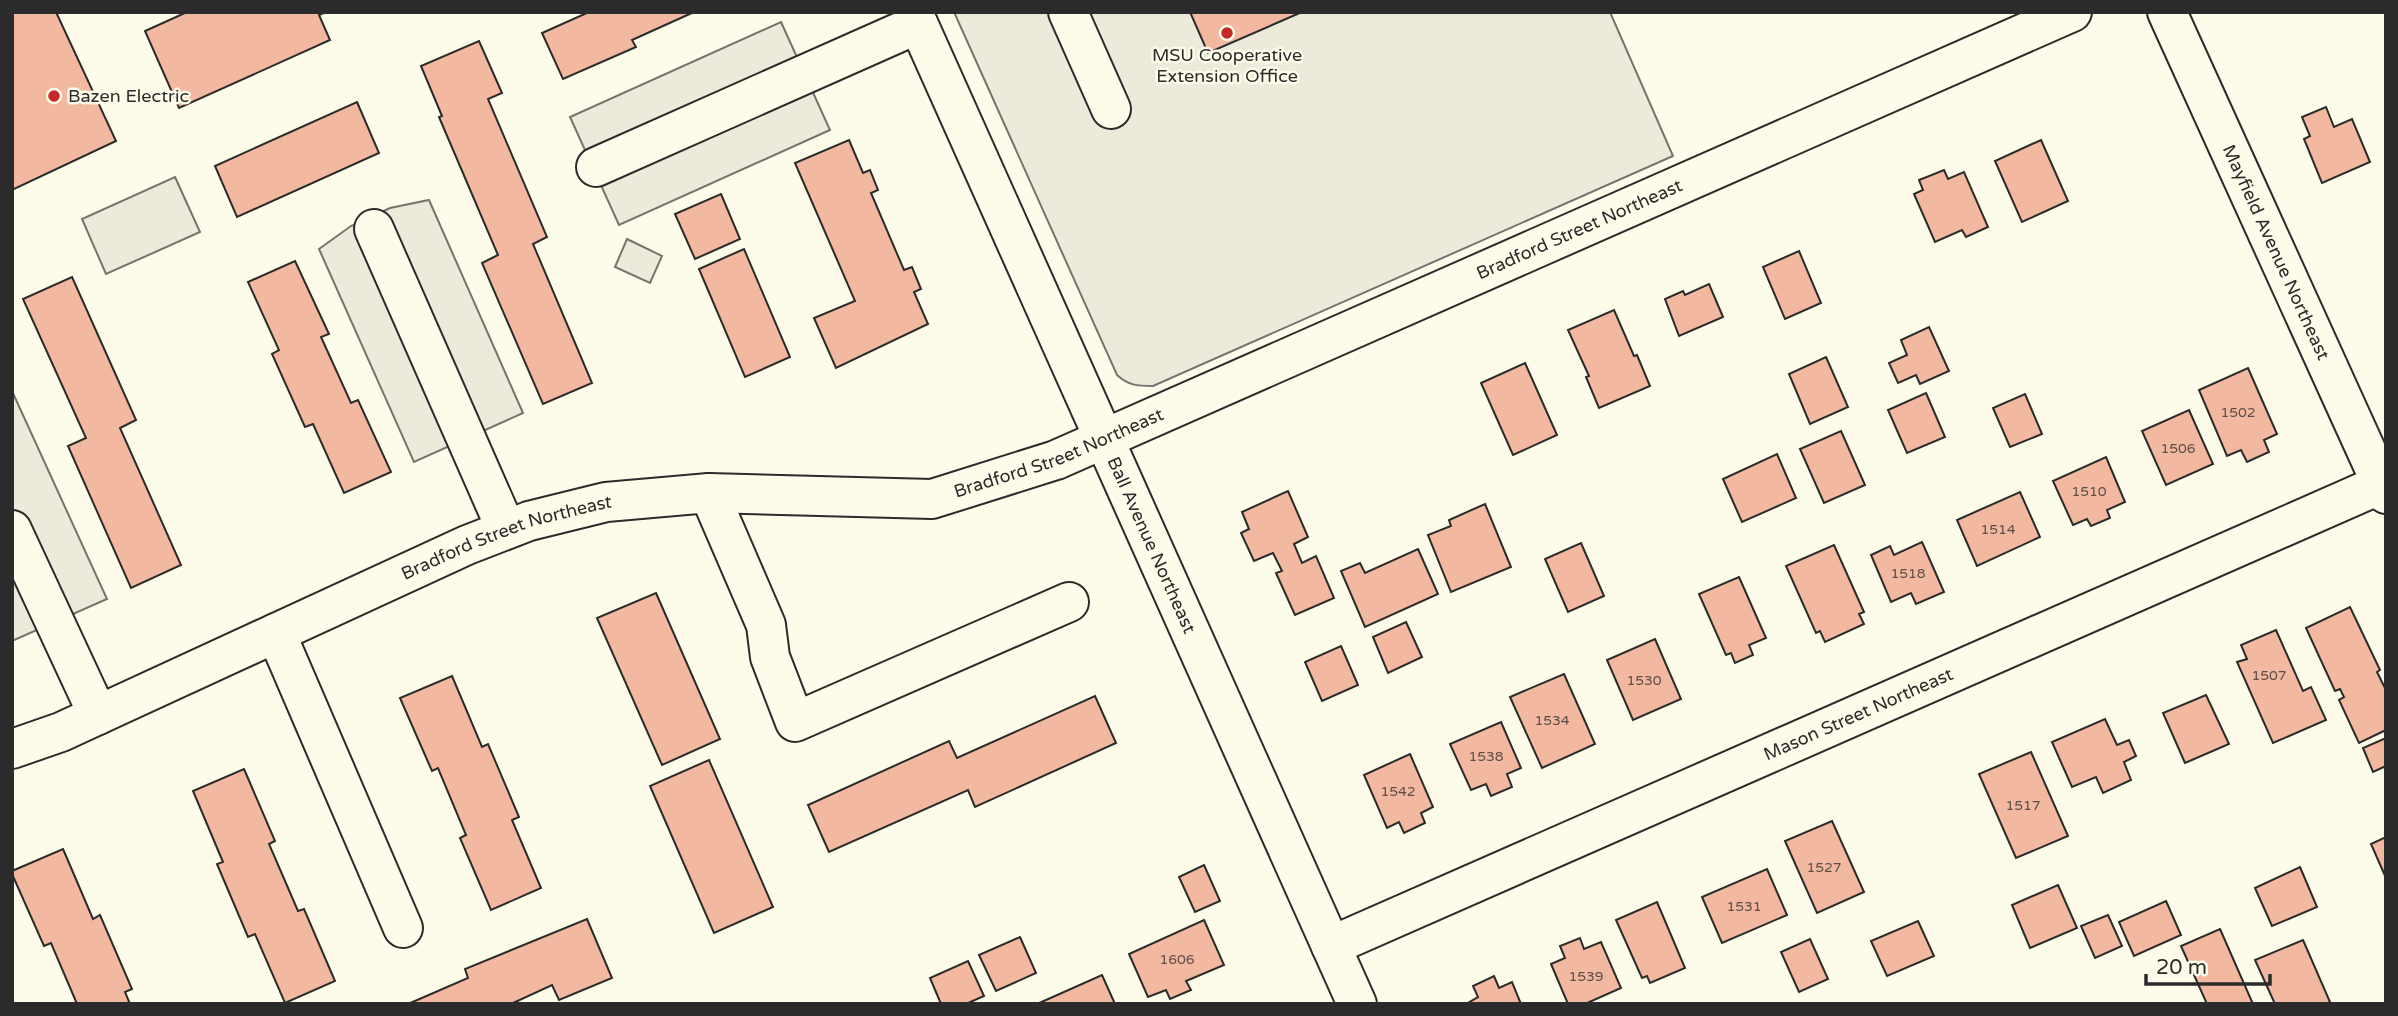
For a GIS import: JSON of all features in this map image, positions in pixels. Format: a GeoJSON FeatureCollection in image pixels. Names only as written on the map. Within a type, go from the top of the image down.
{"type":"FeatureCollection","features":[{"type":"Feature","properties":{"kind":"street"},"geometry":{"type":"LineString","coordinates":[[1068,12],[1111,109]]}},
{"type":"Feature","properties":{"kind":"street","name":"Bradford Street Northeast"},"geometry":{"type":"LineString","coordinates":[[12,749],[61,732],[506,529],[606,502],[709,493],[932,499],[1056,460],[2072,12]]}},
{"type":"Feature","properties":{"kind":"street","name":"Mayfield Avenue Northeast"},"geometry":{"type":"LineString","coordinates":[[2167,12],[2384,487]]}},
{"type":"Feature","properties":{"kind":"street"},"geometry":{"type":"LineString","coordinates":[[596,167],[915,18]]}},
{"type":"Feature","properties":{"kind":"street","name":"Ball Avenue Northeast"},"geometry":{"type":"LineString","coordinates":[[915,18],[1357,1004]]}},
{"type":"Feature","properties":{"kind":"street"},"geometry":{"type":"LineString","coordinates":[[374,229],[506,529]]}},
{"type":"Feature","properties":{"kind":"street","name":"Mason Street Northeast"},"geometry":{"type":"LineString","coordinates":[[1331,946],[2384,487]]}},
{"type":"Feature","properties":{"kind":"street"},"geometry":{"type":"LineString","coordinates":[[709,493],[766,625],[770,657],[795,722],[1069,602]]}},
{"type":"Feature","properties":{"kind":"street"},"geometry":{"type":"LineString","coordinates":[[12,530],[98,715]]}},
{"type":"Feature","properties":{"kind":"street"},"geometry":{"type":"LineString","coordinates":[[276,633],[403,928]]}},
{"type":"Feature","properties":{"kind":"shaded area"},"geometry":{"type":"Polygon","coordinates":[[[954,12],[1610,12],[1673,156],[1153,386],[1134,385],[1117,375],[954,12]]]}},
{"type":"Feature","properties":{"kind":"shaded area"},"geometry":{"type":"Polygon","coordinates":[[[781,22],[830,130],[619,225],[570,117],[781,22]]]}},
{"type":"Feature","properties":{"kind":"shaded area"},"geometry":{"type":"Polygon","coordinates":[[[175,177],[200,232],[106,274],[82,219],[175,177]]]}},
{"type":"Feature","properties":{"kind":"shaded area"},"geometry":{"type":"Polygon","coordinates":[[[429,200],[523,413],[414,462],[319,249],[351,226],[390,208],[429,200]]]}},
{"type":"Feature","properties":{"kind":"shaded area"},"geometry":{"type":"Polygon","coordinates":[[[627,239],[662,256],[650,283],[615,267],[627,239]]]}},
{"type":"Feature","properties":{"kind":"shaded area"},"geometry":{"type":"Polygon","coordinates":[[[12,391],[107,599],[12,641],[12,391]]]}},
{"type":"Feature","properties":{"kind":"building","name":"Bazen Electric"},"geometry":{"type":"Polygon","coordinates":[[[12,12],[56,12],[116,141],[12,190],[12,12]]]}},
{"type":"Feature","properties":{"kind":"building"},"geometry":{"type":"Polygon","coordinates":[[[187,12],[326,12],[319,15],[330,40],[179,108],[145,31],[187,12]]]}},
{"type":"Feature","properties":{"kind":"building"},"geometry":{"type":"Polygon","coordinates":[[[589,12],[694,12],[632,40],[636,47],[563,79],[542,33],[589,12]]]}},
{"type":"Feature","properties":{"kind":"building","name":"MSU Cooperative Extension Office"},"geometry":{"type":"Polygon","coordinates":[[[1190,12],[1302,12],[1208,53],[1190,12]]]}},
{"type":"Feature","properties":{"kind":"building"},"geometry":{"type":"Polygon","coordinates":[[[479,41],[502,93],[488,99],[547,237],[533,244],[592,383],[543,404],[482,263],[498,255],[439,117],[442,116],[421,66],[479,41]]]}},
{"type":"Feature","properties":{"kind":"building"},"geometry":{"type":"Polygon","coordinates":[[[357,102],[379,153],[237,217],[215,166],[357,102]]]}},
{"type":"Feature","properties":{"kind":"building"},"geometry":{"type":"Polygon","coordinates":[[[2326,107],[2334,127],[2352,119],[2370,162],[2322,183],[2304,139],[2310,136],[2302,117],[2326,107]]]}},
{"type":"Feature","properties":{"kind":"building"},"geometry":{"type":"Polygon","coordinates":[[[849,140],[863,173],[870,170],[878,190],[871,193],[904,270],[912,267],[921,289],[914,292],[928,324],[836,368],[814,318],[855,301],[795,163],[849,140]]]}},
{"type":"Feature","properties":{"kind":"building"},"geometry":{"type":"Polygon","coordinates":[[[2041,140],[2068,201],[2022,222],[1995,161],[2041,140]]]}},
{"type":"Feature","properties":{"kind":"building"},"geometry":{"type":"Polygon","coordinates":[[[1944,170],[1948,179],[1964,172],[1988,227],[1966,237],[1962,230],[1935,242],[1914,194],[1923,190],[1919,180],[1944,170]]]}},
{"type":"Feature","properties":{"kind":"building"},"geometry":{"type":"Polygon","coordinates":[[[721,194],[740,239],[695,259],[675,214],[721,194]]]}},
{"type":"Feature","properties":{"kind":"building"},"geometry":{"type":"Polygon","coordinates":[[[744,249],[790,357],[745,377],[699,269],[744,249]]]}},
{"type":"Feature","properties":{"kind":"building"},"geometry":{"type":"Polygon","coordinates":[[[1799,251],[1821,303],[1785,319],[1763,267],[1799,251]]]}},
{"type":"Feature","properties":{"kind":"building"},"geometry":{"type":"Polygon","coordinates":[[[295,261],[329,334],[321,337],[351,403],[358,400],[391,472],[344,493],[313,424],[305,427],[272,354],[279,350],[248,282],[295,261]]]}},
{"type":"Feature","properties":{"kind":"building"},"geometry":{"type":"Polygon","coordinates":[[[72,277],[136,420],[120,428],[181,565],[131,588],[68,446],[86,438],[23,299],[72,277]]]}},
{"type":"Feature","properties":{"kind":"building"},"geometry":{"type":"Polygon","coordinates":[[[1709,284],[1723,317],[1679,336],[1665,299],[1683,291],[1685,295],[1709,284]]]}},
{"type":"Feature","properties":{"kind":"building"},"geometry":{"type":"Polygon","coordinates":[[[1614,310],[1650,386],[1599,408],[1586,377],[1589,376],[1568,330],[1614,310]]]}},
{"type":"Feature","properties":{"kind":"building"},"geometry":{"type":"Polygon","coordinates":[[[1929,327],[1949,371],[1920,384],[1916,375],[1898,383],[1889,363],[1907,355],[1901,340],[1929,327]]]}},
{"type":"Feature","properties":{"kind":"building"},"geometry":{"type":"Polygon","coordinates":[[[1826,357],[1848,407],[1810,424],[1789,374],[1826,357]]]}},
{"type":"Feature","properties":{"kind":"building"},"geometry":{"type":"Polygon","coordinates":[[[1525,363],[1557,435],[1513,455],[1481,383],[1525,363]]]}},
{"type":"Feature","properties":{"kind":"building"},"geometry":{"type":"Polygon","coordinates":[[[2248,368],[2277,434],[2264,440],[2269,452],[2247,462],[2241,450],[2227,456],[2199,390],[2248,368]]]}},
{"type":"Feature","properties":{"kind":"building"},"geometry":{"type":"Polygon","coordinates":[[[1926,393],[1945,437],[1907,453],[1888,410],[1926,393]]]}},
{"type":"Feature","properties":{"kind":"building"},"geometry":{"type":"Polygon","coordinates":[[[2025,394],[2042,434],[2010,447],[1993,408],[2025,394]]]}},
{"type":"Feature","properties":{"kind":"building"},"geometry":{"type":"Polygon","coordinates":[[[2189,410],[2213,464],[2166,485],[2142,431],[2189,410]]]}},
{"type":"Feature","properties":{"kind":"building"},"geometry":{"type":"Polygon","coordinates":[[[1841,431],[1865,485],[1824,503],[1800,449],[1841,431]]]}},
{"type":"Feature","properties":{"kind":"building"},"geometry":{"type":"Polygon","coordinates":[[[1777,454],[1796,498],[1742,522],[1723,479],[1777,454]]]}},
{"type":"Feature","properties":{"kind":"building"},"geometry":{"type":"Polygon","coordinates":[[[2106,457],[2125,502],[2107,510],[2110,518],[2091,526],[2087,519],[2073,525],[2053,481],[2106,457]]]}},
{"type":"Feature","properties":{"kind":"building"},"geometry":{"type":"Polygon","coordinates":[[[1288,491],[1308,537],[1294,544],[1302,563],[1316,556],[1334,598],[1295,615],[1276,573],[1282,571],[1273,553],[1254,561],[1241,533],[1249,529],[1242,512],[1288,491]]]}},
{"type":"Feature","properties":{"kind":"building"},"geometry":{"type":"Polygon","coordinates":[[[2020,492],[2040,537],[1977,566],[1957,520],[2020,492]]]}},
{"type":"Feature","properties":{"kind":"building"},"geometry":{"type":"Polygon","coordinates":[[[1485,504],[1511,567],[1451,592],[1428,535],[1451,526],[1449,520],[1485,504]]]}},
{"type":"Feature","properties":{"kind":"building"},"geometry":{"type":"Polygon","coordinates":[[[1922,542],[1944,592],[1916,604],[1911,593],[1891,602],[1871,555],[1890,546],[1894,555],[1922,542]]]}},
{"type":"Feature","properties":{"kind":"building"},"geometry":{"type":"Polygon","coordinates":[[[1581,543],[1604,596],[1568,612],[1545,559],[1581,543]]]}},
{"type":"Feature","properties":{"kind":"building"},"geometry":{"type":"Polygon","coordinates":[[[1834,545],[1864,612],[1859,614],[1864,624],[1825,642],[1820,631],[1816,633],[1786,566],[1834,545]]]}},
{"type":"Feature","properties":{"kind":"building"},"geometry":{"type":"Polygon","coordinates":[[[1418,549],[1438,594],[1365,627],[1341,571],[1360,563],[1365,573],[1418,549]]]}},
{"type":"Feature","properties":{"kind":"building"},"geometry":{"type":"Polygon","coordinates":[[[1739,577],[1766,638],[1749,645],[1753,655],[1735,663],[1731,653],[1726,655],[1699,594],[1739,577]]]}},
{"type":"Feature","properties":{"kind":"building"},"geometry":{"type":"Polygon","coordinates":[[[656,593],[720,739],[662,765],[597,618],[656,593]]]}},
{"type":"Feature","properties":{"kind":"building"},"geometry":{"type":"Polygon","coordinates":[[[2350,607],[2380,670],[2377,672],[2386,690],[2386,730],[2359,743],[2339,700],[2344,697],[2340,689],[2335,691],[2306,628],[2350,607]]]}},
{"type":"Feature","properties":{"kind":"building"},"geometry":{"type":"Polygon","coordinates":[[[1406,622],[1422,657],[1388,673],[1373,637],[1406,622]]]}},
{"type":"Feature","properties":{"kind":"building"},"geometry":{"type":"Polygon","coordinates":[[[2276,630],[2303,691],[2311,687],[2326,720],[2273,743],[2237,662],[2247,659],[2241,645],[2276,630]]]}},
{"type":"Feature","properties":{"kind":"building"},"geometry":{"type":"Polygon","coordinates":[[[1655,639],[1681,699],[1633,720],[1607,660],[1655,639]]]}},
{"type":"Feature","properties":{"kind":"building"},"geometry":{"type":"Polygon","coordinates":[[[1341,646],[1358,685],[1322,701],[1305,662],[1341,646]]]}},
{"type":"Feature","properties":{"kind":"building"},"geometry":{"type":"Polygon","coordinates":[[[1564,674],[1595,744],[1542,768],[1510,697],[1564,674]]]}},
{"type":"Feature","properties":{"kind":"building"},"geometry":{"type":"Polygon","coordinates":[[[452,676],[482,747],[488,744],[519,817],[512,820],[541,888],[491,910],[460,838],[466,835],[438,768],[432,771],[400,698],[452,676]]]}},
{"type":"Feature","properties":{"kind":"building"},"geometry":{"type":"Polygon","coordinates":[[[2206,695],[2229,744],[2185,763],[2163,713],[2206,695]]]}},
{"type":"Feature","properties":{"kind":"building"},"geometry":{"type":"Polygon","coordinates":[[[1095,696],[1116,743],[975,807],[968,790],[829,852],[808,805],[949,741],[957,758],[1095,696]]]}},
{"type":"Feature","properties":{"kind":"building"},"geometry":{"type":"Polygon","coordinates":[[[2105,719],[2117,745],[2129,740],[2136,756],[2124,762],[2131,780],[2103,793],[2096,777],[2072,787],[2052,742],[2105,719]]]}},
{"type":"Feature","properties":{"kind":"building"},"geometry":{"type":"Polygon","coordinates":[[[1501,722],[1521,768],[1507,774],[1512,787],[1491,796],[1486,784],[1471,790],[1450,744],[1501,722]]]}},
{"type":"Feature","properties":{"kind":"building"},"geometry":{"type":"Polygon","coordinates":[[[2386,738],[2386,766],[2373,772],[2363,748],[2386,738]]]}},
{"type":"Feature","properties":{"kind":"building"},"geometry":{"type":"Polygon","coordinates":[[[2031,752],[2068,836],[2016,858],[1979,774],[2031,752]]]}},
{"type":"Feature","properties":{"kind":"building"},"geometry":{"type":"Polygon","coordinates":[[[1410,754],[1433,807],[1421,813],[1425,823],[1404,833],[1399,822],[1387,828],[1364,775],[1410,754]]]}},
{"type":"Feature","properties":{"kind":"building"},"geometry":{"type":"Polygon","coordinates":[[[709,760],[773,907],[714,933],[650,786],[709,760]]]}},
{"type":"Feature","properties":{"kind":"building"},"geometry":{"type":"Polygon","coordinates":[[[244,769],[275,841],[269,844],[298,911],[304,909],[335,981],[285,1003],[255,934],[248,937],[217,864],[223,862],[193,791],[244,769]]]}},
{"type":"Feature","properties":{"kind":"building"},"geometry":{"type":"Polygon","coordinates":[[[1832,821],[1864,892],[1817,913],[1785,841],[1832,821]]]}},
{"type":"Feature","properties":{"kind":"building"},"geometry":{"type":"Polygon","coordinates":[[[2386,837],[2386,878],[2371,844],[2386,837]]]}},
{"type":"Feature","properties":{"kind":"building"},"geometry":{"type":"Polygon","coordinates":[[[63,849],[93,919],[100,915],[132,989],[125,992],[130,1004],[77,1004],[51,943],[44,946],[12,874],[12,871],[63,849]]]}},
{"type":"Feature","properties":{"kind":"building"},"geometry":{"type":"Polygon","coordinates":[[[1204,865],[1220,901],[1195,912],[1179,877],[1204,865]]]}},
{"type":"Feature","properties":{"kind":"building"},"geometry":{"type":"Polygon","coordinates":[[[2300,867],[2317,907],[2272,926],[2255,888],[2300,867]]]}},
{"type":"Feature","properties":{"kind":"building"},"geometry":{"type":"Polygon","coordinates":[[[1767,869],[1787,915],[1722,943],[1702,897],[1767,869]]]}},
{"type":"Feature","properties":{"kind":"building"},"geometry":{"type":"Polygon","coordinates":[[[2058,885],[2077,928],[2030,948],[2012,905],[2058,885]]]}},
{"type":"Feature","properties":{"kind":"building"},"geometry":{"type":"Polygon","coordinates":[[[2166,901],[2181,935],[2134,956],[2119,922],[2166,901]]]}},
{"type":"Feature","properties":{"kind":"building"},"geometry":{"type":"Polygon","coordinates":[[[1657,902],[1685,968],[1650,983],[1647,976],[1642,978],[1616,920],[1657,902]]]}},
{"type":"Feature","properties":{"kind":"building"},"geometry":{"type":"Polygon","coordinates":[[[2108,915],[2122,946],[2095,958],[2081,926],[2108,915]]]}},
{"type":"Feature","properties":{"kind":"building"},"geometry":{"type":"Polygon","coordinates":[[[587,919],[612,978],[559,1000],[552,985],[511,1004],[408,1004],[468,978],[465,969],[587,919]]]}},
{"type":"Feature","properties":{"kind":"building"},"geometry":{"type":"Polygon","coordinates":[[[1204,920],[1224,965],[1186,981],[1191,990],[1170,999],[1166,990],[1148,997],[1129,954],[1204,920]]]}},
{"type":"Feature","properties":{"kind":"building"},"geometry":{"type":"Polygon","coordinates":[[[1918,921],[1934,956],[1887,976],[1871,941],[1918,921]]]}},
{"type":"Feature","properties":{"kind":"building"},"geometry":{"type":"Polygon","coordinates":[[[2220,929],[2253,1004],[2207,1004],[2181,946],[2220,929]]]}},
{"type":"Feature","properties":{"kind":"building"},"geometry":{"type":"Polygon","coordinates":[[[1020,937],[1036,973],[996,991],[979,955],[1020,937]]]}},
{"type":"Feature","properties":{"kind":"building"},"geometry":{"type":"Polygon","coordinates":[[[1580,938],[1584,949],[1601,942],[1621,988],[1585,1004],[1568,1004],[1551,964],[1565,958],[1560,946],[1580,938]]]}},
{"type":"Feature","properties":{"kind":"building"},"geometry":{"type":"Polygon","coordinates":[[[1810,939],[1828,979],[1799,992],[1781,952],[1810,939]]]}},
{"type":"Feature","properties":{"kind":"building"},"geometry":{"type":"Polygon","coordinates":[[[2303,940],[2330,1002],[2275,1004],[2255,960],[2303,940]]]}},
{"type":"Feature","properties":{"kind":"building"},"geometry":{"type":"Polygon","coordinates":[[[968,961],[984,996],[966,1004],[941,1004],[930,978],[968,961]]]}},
{"type":"Feature","properties":{"kind":"building"},"geometry":{"type":"Polygon","coordinates":[[[1102,975],[1115,1004],[1037,1004],[1102,975]]]}},
{"type":"Feature","properties":{"kind":"building"},"geometry":{"type":"Polygon","coordinates":[[[1494,976],[1499,988],[1512,982],[1521,1004],[1466,1004],[1478,997],[1473,986],[1494,976]]]}},
{"type":"Feature","properties":{"kind":"place","name":"MSU Cooperative Extension Office"},"geometry":{"type":"Point","coordinates":[1227,33]}},
{"type":"Feature","properties":{"kind":"place","name":"Bazen Electric"},"geometry":{"type":"Point","coordinates":[54,96]}}]}
